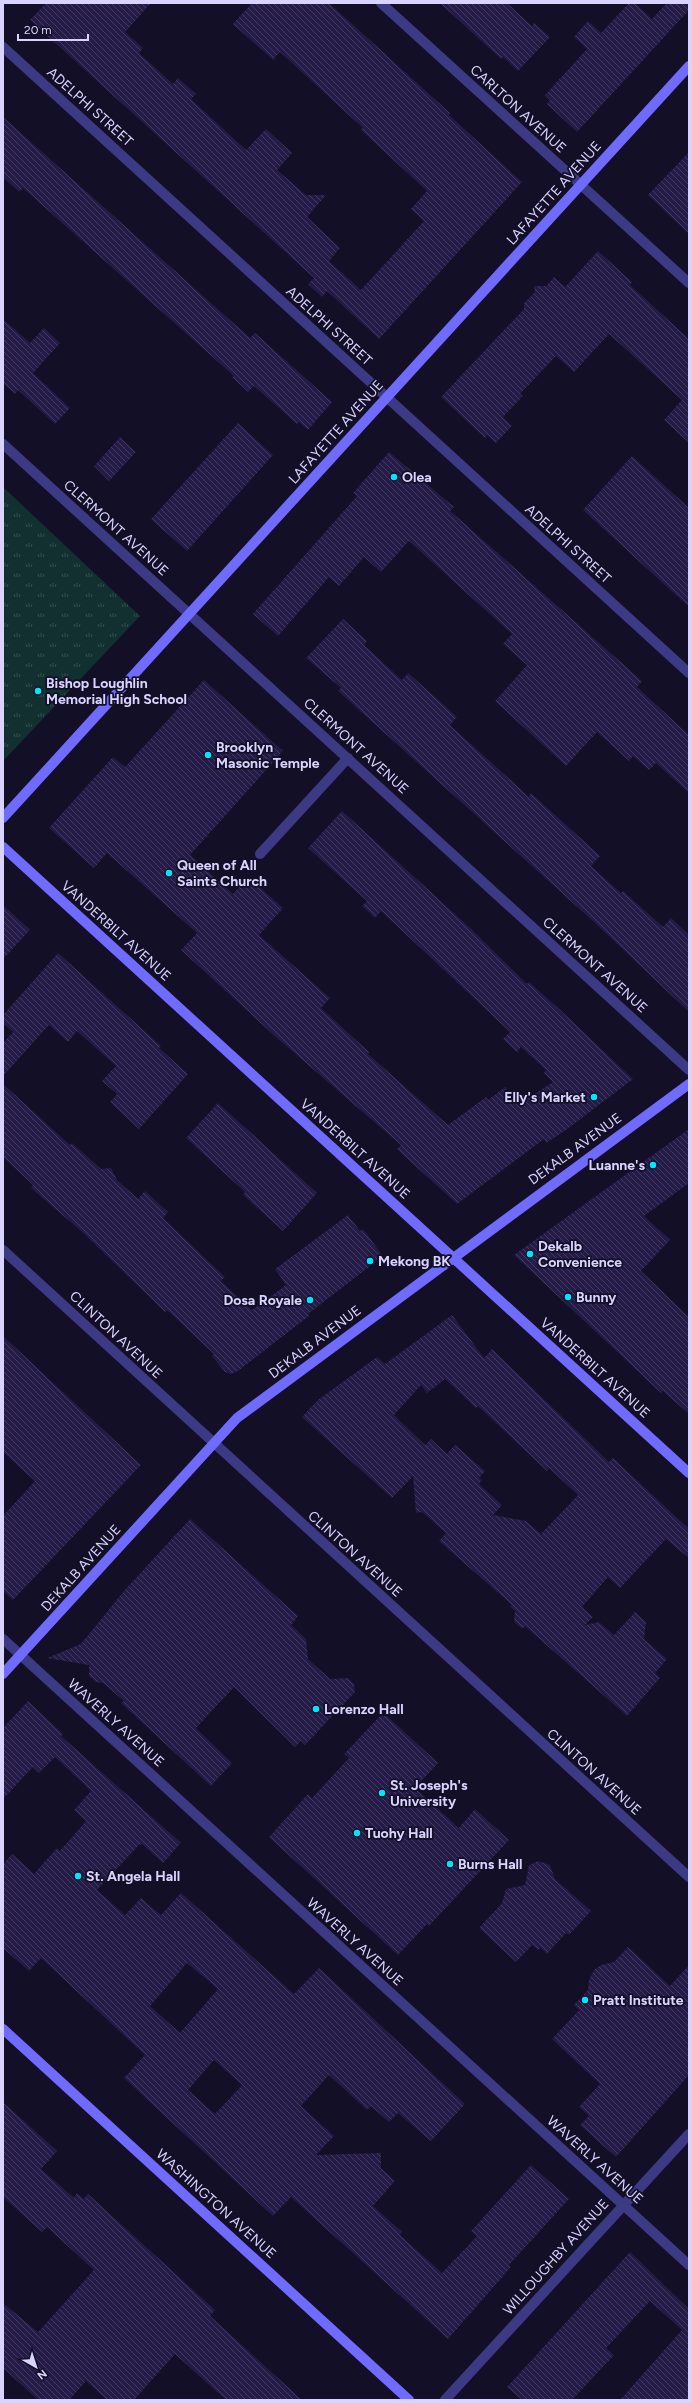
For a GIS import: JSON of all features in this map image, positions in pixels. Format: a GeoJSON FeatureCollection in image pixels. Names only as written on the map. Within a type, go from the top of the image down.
{"type":"FeatureCollection","features":[{"type":"Feature","properties":{"kind":"main road","name":"LAFAYETTE AVENUE"},"geometry":{"type":"LineString","coordinates":[[3,818],[689,66]]}},
{"type":"Feature","properties":{"kind":"main road","name":"VANDERBILT AVENUE"},"geometry":{"type":"LineString","coordinates":[[3,847],[689,1473]]}},
{"type":"Feature","properties":{"kind":"main road","name":"DEKALB AVENUE"},"geometry":{"type":"LineString","coordinates":[[3,1674],[237,1418],[452,1257],[689,1084]]}},
{"type":"Feature","properties":{"kind":"main road","name":"WASHINGTON AVENUE"},"geometry":{"type":"LineString","coordinates":[[3,2029],[409,2400]]}},
{"type":"Feature","properties":{"kind":"street","name":"CARLTON AVENUE"},"geometry":{"type":"LineString","coordinates":[[381,3],[689,284]]}},
{"type":"Feature","properties":{"kind":"street","name":"ADELPHI STREET"},"geometry":{"type":"LineString","coordinates":[[3,48],[689,674]]}},
{"type":"Feature","properties":{"kind":"street","name":"CLERMONT AVENUE"},"geometry":{"type":"LineString","coordinates":[[3,444],[689,1070]]}},
{"type":"Feature","properties":{"kind":"street"},"geometry":{"type":"LineString","coordinates":[[260,854],[348,758]]}},
{"type":"Feature","properties":{"kind":"street","name":"CLINTON AVENUE"},"geometry":{"type":"LineString","coordinates":[[3,1250],[689,1877]]}},
{"type":"Feature","properties":{"kind":"street","name":"WAVERLY AVENUE"},"geometry":{"type":"LineString","coordinates":[[3,1639],[689,2265]]}},
{"type":"Feature","properties":{"kind":"street","name":"WILLOUGHBY AVENUE"},"geometry":{"type":"LineString","coordinates":[[444,2400],[689,2134]]}},
{"type":"Feature","properties":{"kind":"green space","name":"Bishop Loughlin Memorial High School"},"geometry":{"type":"Polygon","coordinates":[[[3,487],[140,616],[3,761],[3,487]]]}},
{"type":"Feature","properties":{"kind":"building"},"geometry":{"type":"Polygon","coordinates":[[[46,3],[151,3],[125,32],[143,48],[139,53],[173,84],[178,78],[196,94],[191,99],[246,150],[266,129],[292,153],[277,170],[306,195],[326,195],[307,217],[340,248],[329,261],[361,290],[424,221],[411,209],[427,191],[361,130],[363,128],[280,52],[273,60],[233,24],[252,3],[329,3],[450,113],[449,115],[522,182],[379,339],[327,291],[322,297],[308,284],[314,278],[30,20],[46,3]]]}},
{"type":"Feature","properties":{"kind":"building"},"geometry":{"type":"Polygon","coordinates":[[[440,3],[507,3],[532,26],[534,23],[550,37],[518,71],[503,57],[501,59],[440,3]]]}},
{"type":"Feature","properties":{"kind":"building"},"geometry":{"type":"Polygon","coordinates":[[[629,3],[635,3],[652,19],[667,3],[689,3],[689,10],[577,132],[547,104],[550,100],[545,95],[587,49],[574,37],[588,21],[601,33],[629,3]]]}},
{"type":"Feature","properties":{"kind":"building"},"geometry":{"type":"Polygon","coordinates":[[[3,117],[250,338],[255,333],[332,402],[308,430],[299,422],[297,424],[254,386],[248,392],[232,377],[234,376],[23,188],[19,192],[3,177],[3,117]]]}},
{"type":"Feature","properties":{"kind":"building"},"geometry":{"type":"Polygon","coordinates":[[[689,152],[689,234],[648,195],[689,152]]]}},
{"type":"Feature","properties":{"kind":"building"},"geometry":{"type":"Polygon","coordinates":[[[598,251],[632,282],[630,285],[689,339],[689,443],[664,420],[682,400],[609,334],[574,372],[556,356],[520,394],[523,396],[503,417],[512,426],[496,443],[487,435],[485,438],[441,397],[524,309],[524,303],[535,292],[534,286],[546,286],[554,277],[565,287],[598,251]]]}},
{"type":"Feature","properties":{"kind":"building"},"geometry":{"type":"Polygon","coordinates":[[[3,319],[30,343],[44,328],[60,343],[33,373],[70,408],[55,424],[18,390],[15,394],[3,383],[3,319]]]}},
{"type":"Feature","properties":{"kind":"building"},"geometry":{"type":"Polygon","coordinates":[[[238,423],[273,455],[187,551],[151,519],[238,423]]]}},
{"type":"Feature","properties":{"kind":"building"},"geometry":{"type":"Polygon","coordinates":[[[120,437],[136,452],[109,481],[94,466],[120,437]]]}},
{"type":"Feature","properties":{"kind":"building"},"geometry":{"type":"Polygon","coordinates":[[[389,452],[454,507],[450,511],[642,681],[637,687],[689,735],[689,793],[656,763],[649,770],[633,756],[629,761],[597,732],[566,766],[495,701],[527,665],[503,644],[512,634],[409,541],[381,572],[364,557],[339,586],[329,577],[278,636],[253,614],[357,496],[353,493],[389,452]]]}},
{"type":"Feature","properties":{"kind":"building"},"geometry":{"type":"Polygon","coordinates":[[[632,456],[689,508],[689,607],[583,510],[632,456]]]}},
{"type":"Feature","properties":{"kind":"building"},"geometry":{"type":"Polygon","coordinates":[[[343,619],[367,641],[364,645],[402,680],[408,673],[457,717],[450,725],[529,797],[531,793],[600,856],[591,866],[621,893],[623,891],[663,927],[671,918],[689,935],[689,1012],[594,922],[338,691],[341,688],[306,658],[343,619]]]}},
{"type":"Feature","properties":{"kind":"building"},"geometry":{"type":"Polygon","coordinates":[[[204,680],[283,751],[190,855],[233,894],[248,877],[283,908],[259,935],[330,998],[321,1008],[369,1052],[368,1054],[448,1125],[486,1097],[488,1100],[505,1087],[518,1105],[553,1082],[544,1073],[546,1070],[521,1047],[517,1052],[503,1039],[510,1032],[381,911],[375,918],[362,906],[367,901],[308,848],[342,811],[468,926],[527,984],[529,982],[633,1079],[566,1130],[546,1143],[544,1139],[457,1204],[397,1149],[401,1145],[277,1038],[181,950],[197,933],[107,853],[94,868],[49,828],[113,757],[125,767],[204,680]]]}},
{"type":"Feature","properties":{"kind":"building"},"geometry":{"type":"Polygon","coordinates":[[[3,905],[30,930],[3,959],[3,905]]]}},
{"type":"Feature","properties":{"kind":"building"},"geometry":{"type":"Polygon","coordinates":[[[58,953],[161,1046],[159,1048],[188,1074],[139,1129],[110,1102],[117,1094],[102,1081],[116,1066],[77,1031],[68,1042],[49,1025],[3,1076],[3,1043],[13,1032],[3,1023],[3,1015],[58,953]]]}},
{"type":"Feature","properties":{"kind":"building"},"geometry":{"type":"Polygon","coordinates":[[[3,1084],[70,1145],[72,1143],[101,1169],[111,1168],[117,1180],[138,1199],[145,1191],[168,1212],[163,1218],[225,1277],[221,1281],[252,1310],[286,1285],[275,1269],[348,1215],[360,1231],[363,1229],[383,1256],[238,1371],[231,1374],[225,1372],[212,1356],[214,1354],[167,1310],[165,1312],[80,1230],[31,1188],[33,1185],[3,1157],[3,1084]]]}},
{"type":"Feature","properties":{"kind":"building"},"geometry":{"type":"Polygon","coordinates":[[[218,1103],[317,1193],[283,1231],[243,1195],[245,1192],[186,1138],[218,1103]]]}},
{"type":"Feature","properties":{"kind":"building"},"geometry":{"type":"Polygon","coordinates":[[[689,1129],[689,1183],[644,1216],[670,1240],[641,1271],[689,1317],[689,1414],[663,1391],[661,1393],[514,1255],[689,1129]]]}},
{"type":"Feature","properties":{"kind":"building"},"geometry":{"type":"Polygon","coordinates":[[[452,1315],[484,1358],[492,1349],[609,1462],[613,1458],[689,1529],[689,1558],[666,1539],[620,1588],[608,1577],[582,1607],[593,1617],[585,1625],[599,1622],[614,1635],[635,1612],[646,1622],[644,1639],[667,1659],[655,1673],[660,1678],[627,1716],[526,1627],[521,1628],[514,1622],[515,1611],[510,1606],[512,1605],[439,1541],[446,1533],[422,1512],[416,1513],[413,1476],[392,1498],[302,1417],[318,1400],[377,1357],[385,1364],[452,1315]],[[445,1379],[427,1393],[421,1385],[394,1415],[425,1445],[431,1439],[447,1454],[455,1445],[485,1471],[479,1478],[482,1480],[479,1484],[502,1505],[493,1515],[526,1521],[541,1534],[578,1495],[549,1468],[547,1471],[478,1406],[476,1408],[445,1379]]]}},
{"type":"Feature","properties":{"kind":"building"},"geometry":{"type":"Polygon","coordinates":[[[3,1336],[141,1465],[13,1600],[3,1591],[3,1516],[35,1481],[3,1452],[3,1336]]]}},
{"type":"Feature","properties":{"kind":"building"},"geometry":{"type":"Polygon","coordinates":[[[190,1519],[298,1616],[291,1625],[306,1639],[308,1659],[330,1679],[348,1678],[354,1684],[355,1692],[305,1745],[301,1741],[295,1747],[234,1687],[196,1728],[232,1763],[211,1786],[121,1703],[124,1701],[103,1683],[96,1682],[89,1676],[89,1665],[47,1658],[81,1644],[124,1591],[190,1519]]]}},
{"type":"Feature","properties":{"kind":"building"},"geometry":{"type":"Polygon","coordinates":[[[28,1701],[63,1734],[61,1736],[181,1843],[163,1863],[142,1844],[139,1845],[97,1890],[125,1915],[141,1898],[161,1915],[181,1893],[294,1994],[319,1968],[465,2104],[431,2141],[398,2113],[389,2122],[371,2106],[367,2110],[329,2075],[301,2106],[334,2136],[316,2155],[381,2153],[381,2168],[395,2181],[373,2206],[402,2232],[400,2235],[442,2273],[477,2236],[471,2231],[531,2165],[569,2199],[509,2265],[511,2267],[448,2339],[291,2197],[273,2216],[124,2078],[145,2055],[41,1958],[29,1971],[3,1948],[3,1864],[12,1854],[34,1874],[57,1848],[60,1851],[86,1821],[74,1810],[91,1791],[55,1757],[39,1773],[33,1767],[3,1799],[3,1728],[28,1701]],[[187,1963],[150,2006],[180,2033],[218,1989],[187,1963]],[[214,2060],[188,2090],[215,2114],[242,2085],[214,2060]]]}},
{"type":"Feature","properties":{"kind":"building","name":"Tuohy Hall"},"geometry":{"type":"Polygon","coordinates":[[[380,1716],[387,1716],[438,1763],[415,1788],[459,1828],[475,1809],[509,1840],[429,1926],[427,1924],[398,1955],[269,1837],[308,1794],[312,1798],[349,1758],[344,1754],[380,1716]]]}},
{"type":"Feature","properties":{"kind":"building"},"geometry":{"type":"Polygon","coordinates":[[[538,1861],[550,1865],[555,1879],[591,1911],[569,1935],[566,1933],[547,1954],[541,1948],[538,1950],[532,1945],[516,1962],[479,1928],[502,1903],[506,1889],[525,1885],[529,1865],[538,1861]]]}},
{"type":"Feature","properties":{"kind":"building"},"geometry":{"type":"Polygon","coordinates":[[[628,1947],[670,1986],[689,1965],[689,2075],[616,2157],[580,2125],[589,2116],[579,2107],[600,2084],[552,2039],[579,2010],[574,2005],[588,1990],[589,1980],[594,1970],[601,1965],[614,1962],[628,1947]]]}},
{"type":"Feature","properties":{"kind":"building"},"geometry":{"type":"Polygon","coordinates":[[[3,2102],[57,2151],[41,2169],[74,2198],[77,2193],[84,2199],[88,2194],[215,2310],[210,2316],[302,2400],[226,2400],[175,2354],[134,2400],[107,2400],[86,2381],[69,2400],[38,2400],[3,2368],[3,2303],[38,2332],[94,2270],[47,2227],[42,2232],[3,2197],[3,2102]]]}},
{"type":"Feature","properties":{"kind":"building"},"geometry":{"type":"Polygon","coordinates":[[[630,2252],[689,2309],[689,2400],[620,2400],[682,2330],[650,2301],[606,2348],[614,2355],[572,2400],[522,2400],[507,2387],[630,2252]]]}},
{"type":"Feature","properties":{"kind":"place","name":"Olea"},"geometry":{"type":"Point","coordinates":[394,477]}},
{"type":"Feature","properties":{"kind":"place","name":"Bishop Loughlin Memorial High School"},"geometry":{"type":"Point","coordinates":[38,691]}},
{"type":"Feature","properties":{"kind":"place","name":"Brooklyn Masonic Temple"},"geometry":{"type":"Point","coordinates":[208,755]}},
{"type":"Feature","properties":{"kind":"place","name":"Queen of All Saints Church"},"geometry":{"type":"Point","coordinates":[169,873]}},
{"type":"Feature","properties":{"kind":"place","name":"Elly's Market"},"geometry":{"type":"Point","coordinates":[594,1097]}},
{"type":"Feature","properties":{"kind":"place","name":"Luanne's"},"geometry":{"type":"Point","coordinates":[653,1165]}},
{"type":"Feature","properties":{"kind":"place","name":"Dekalb Convenience"},"geometry":{"type":"Point","coordinates":[530,1254]}},
{"type":"Feature","properties":{"kind":"place","name":"Mekong BK"},"geometry":{"type":"Point","coordinates":[370,1261]}},
{"type":"Feature","properties":{"kind":"place","name":"Bunny"},"geometry":{"type":"Point","coordinates":[568,1297]}},
{"type":"Feature","properties":{"kind":"place","name":"Dosa Royale"},"geometry":{"type":"Point","coordinates":[310,1300]}},
{"type":"Feature","properties":{"kind":"place","name":"Lorenzo Hall"},"geometry":{"type":"Point","coordinates":[316,1709]}},
{"type":"Feature","properties":{"kind":"place","name":"St. Joseph's University"},"geometry":{"type":"Point","coordinates":[382,1793]}},
{"type":"Feature","properties":{"kind":"place","name":"Tuohy Hall"},"geometry":{"type":"Point","coordinates":[357,1833]}},
{"type":"Feature","properties":{"kind":"place","name":"Burns Hall"},"geometry":{"type":"Point","coordinates":[450,1864]}},
{"type":"Feature","properties":{"kind":"place","name":"St. Angela Hall"},"geometry":{"type":"Point","coordinates":[78,1876]}},
{"type":"Feature","properties":{"kind":"place","name":"Pratt Institute"},"geometry":{"type":"Point","coordinates":[585,2000]}}]}
